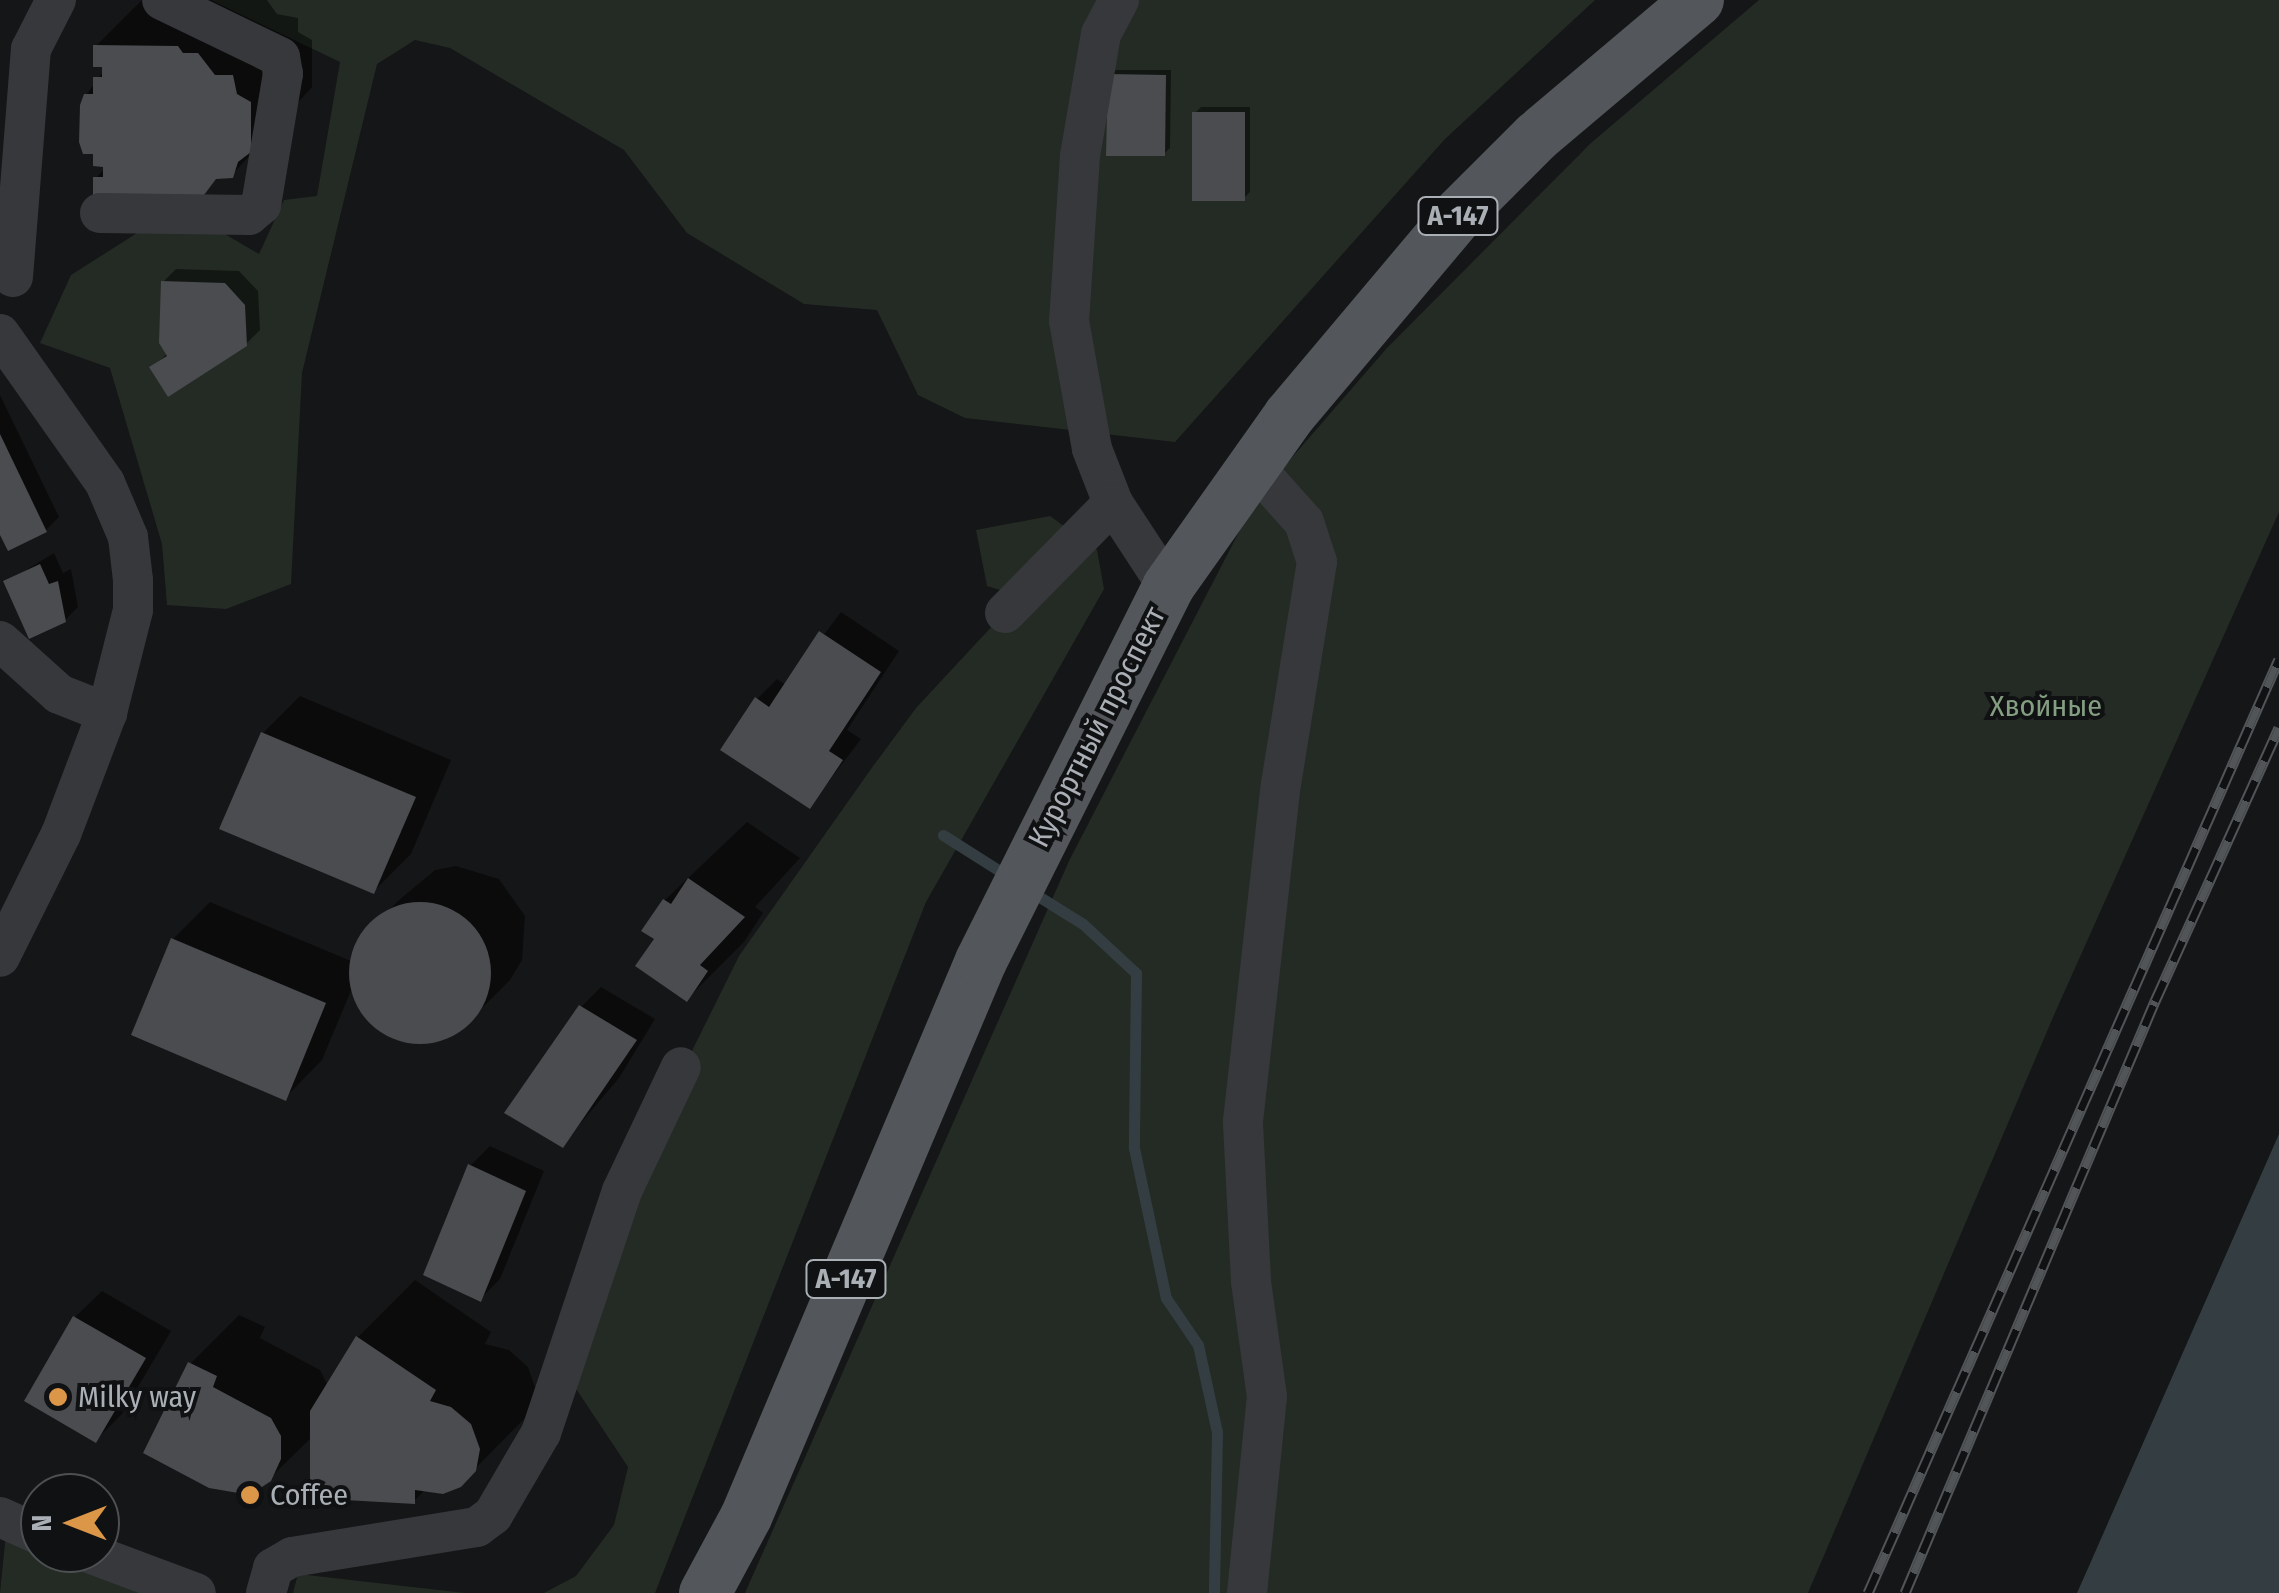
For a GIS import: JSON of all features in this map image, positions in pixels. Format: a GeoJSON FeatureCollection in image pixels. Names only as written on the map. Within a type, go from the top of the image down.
{"type":"FeatureCollection","features":[{"type":"Feature","properties":{"kind":"main road","name":"Курортный проспект"},"geometry":{"type":"LineString","coordinates":[[706,1593],[746,1517],[981,961],[1168,587],[1254,466],[1460,213],[1536,136],[1698,0]]}},
{"type":"Feature","properties":{"kind":"street"},"geometry":{"type":"LineString","coordinates":[[0,119],[22,0]]}},
{"type":"Feature","properties":{"kind":"street"},"geometry":{"type":"LineString","coordinates":[[0,957],[61,834],[107,713],[133,610],[128,538],[105,483],[11,304],[31,50],[56,0]]}},
{"type":"Feature","properties":{"kind":"street"},"geometry":{"type":"LineString","coordinates":[[100,213],[249,215],[262,205],[283,74],[280,57],[162,0]]}},
{"type":"Feature","properties":{"kind":"street"},"geometry":{"type":"LineString","coordinates":[[1119,0],[1101,34],[1080,156],[1070,321],[1092,449],[1113,503],[1168,587]]}},
{"type":"Feature","properties":{"kind":"street"},"geometry":{"type":"LineString","coordinates":[[1247,1593],[1267,1397],[1251,1281],[1244,1121],[1281,784],[1317,562],[1304,522],[1254,466]]}},
{"type":"Feature","properties":{"kind":"street"},"geometry":{"type":"LineString","coordinates":[[1005,614],[1113,503]]}},
{"type":"Feature","properties":{"kind":"street"},"geometry":{"type":"LineString","coordinates":[[0,641],[60,694],[107,713]]}},
{"type":"Feature","properties":{"kind":"street"},"geometry":{"type":"LineString","coordinates":[[266,1593],[273,1568],[292,1557],[467,1529],[493,1515],[541,1434],[622,1192],[681,1067]]}},
{"type":"Feature","properties":{"kind":"street"},"geometry":{"type":"LineString","coordinates":[[120,1565],[196,1593]]}},
{"type":"Feature","properties":{"kind":"green space"},"geometry":{"type":"Polygon","coordinates":[[[211,0],[1595,0],[1445,139],[1175,442],[965,418],[918,395],[877,310],[804,304],[687,233],[624,150],[450,48],[415,40],[377,64],[302,373],[291,584],[226,609],[167,605],[162,544],[110,368],[40,343],[71,275],[145,228],[218,230],[259,254],[284,200],[317,196],[340,62],[211,0]]]}},
{"type":"Feature","properties":{"kind":"green space","name":"Хвойные"},"geometry":{"type":"Polygon","coordinates":[[[1759,0],[2279,0],[2279,512],[2054,1015],[1808,1593],[745,1593],[1069,861],[1256,499],[1387,348],[1591,143],[1759,0]]]}},
{"type":"Feature","properties":{"kind":"green space"},"geometry":{"type":"Polygon","coordinates":[[[1050,516],[1097,550],[1104,589],[926,902],[655,1593],[544,1593],[576,1576],[614,1525],[628,1467],[565,1372],[684,1067],[739,956],[871,769],[916,708],[1020,596],[987,586],[976,530],[1050,516]]]}},
{"type":"Feature","properties":{"kind":"green space"},"geometry":{"type":"Polygon","coordinates":[[[7,1523],[20,1535],[20,1573],[120,1573],[120,1565],[194,1593],[0,1593],[7,1523]]]}},
{"type":"Feature","properties":{"kind":"green space"},"geometry":{"type":"Polygon","coordinates":[[[298,1574],[465,1593],[293,1593],[298,1574]]]}},
{"type":"Feature","properties":{"kind":"shaded area"},"geometry":{"type":"Polygon","coordinates":[[[2279,1134],[2279,1593],[2077,1593],[2089,1566],[2279,1134]]]}},
{"type":"Feature","properties":{"kind":"building"},"geometry":{"type":"Polygon","coordinates":[[[93,45],[178,46],[183,53],[198,53],[215,75],[233,75],[237,94],[251,102],[251,152],[238,162],[233,178],[216,179],[201,199],[93,201],[93,177],[103,177],[103,167],[93,166],[93,154],[83,154],[79,142],[80,105],[84,94],[93,94],[93,77],[102,77],[102,67],[93,67],[93,45]]]}},
{"type":"Feature","properties":{"kind":"building"},"geometry":{"type":"Polygon","coordinates":[[[1108,74],[1166,75],[1165,156],[1106,156],[1108,74]]]}},
{"type":"Feature","properties":{"kind":"building"},"geometry":{"type":"Polygon","coordinates":[[[1192,112],[1245,112],[1245,201],[1192,201],[1192,112]]]}},
{"type":"Feature","properties":{"kind":"building"},"geometry":{"type":"Polygon","coordinates":[[[161,281],[225,283],[245,305],[247,346],[168,397],[149,367],[167,356],[159,343],[161,281]]]}},
{"type":"Feature","properties":{"kind":"building"},"geometry":{"type":"Polygon","coordinates":[[[0,434],[47,532],[8,551],[0,535],[0,434]]]}},
{"type":"Feature","properties":{"kind":"building"},"geometry":{"type":"Polygon","coordinates":[[[40,564],[49,584],[58,581],[66,622],[29,639],[3,581],[40,564]]]}},
{"type":"Feature","properties":{"kind":"building"},"geometry":{"type":"Polygon","coordinates":[[[819,631],[881,672],[829,751],[843,760],[810,809],[720,750],[755,697],[769,707],[819,631]]]}},
{"type":"Feature","properties":{"kind":"building"},"geometry":{"type":"Polygon","coordinates":[[[261,732],[416,797],[374,894],[219,829],[261,732]]]}},
{"type":"Feature","properties":{"kind":"building"},"geometry":{"type":"Polygon","coordinates":[[[688,878],[745,917],[700,965],[708,971],[687,1002],[635,966],[654,939],[641,931],[663,899],[671,904],[688,878]]]}},
{"type":"Feature","properties":{"kind":"building"},"geometry":{"type":"Polygon","coordinates":[[[420,902],[447,908],[470,923],[485,946],[491,973],[485,1000],[470,1023],[447,1038],[420,1044],[393,1038],[370,1023],[355,1000],[349,973],[355,946],[370,923],[393,908],[420,902]]]}},
{"type":"Feature","properties":{"kind":"building"},"geometry":{"type":"Polygon","coordinates":[[[171,938],[326,1003],[286,1101],[131,1035],[171,938]]]}},
{"type":"Feature","properties":{"kind":"building"},"geometry":{"type":"Polygon","coordinates":[[[579,1005],[637,1040],[563,1148],[504,1113],[579,1005]]]}},
{"type":"Feature","properties":{"kind":"building"},"geometry":{"type":"Polygon","coordinates":[[[468,1164],[526,1191],[481,1302],[423,1275],[468,1164]]]}},
{"type":"Feature","properties":{"kind":"building"},"geometry":{"type":"Polygon","coordinates":[[[73,1316],[146,1358],[96,1443],[24,1401],[73,1316]]]}},
{"type":"Feature","properties":{"kind":"building"},"geometry":{"type":"Polygon","coordinates":[[[356,1336],[436,1390],[430,1401],[451,1407],[471,1424],[480,1449],[476,1471],[461,1487],[443,1494],[415,1490],[415,1504],[310,1498],[310,1411],[356,1336]]]}},
{"type":"Feature","properties":{"kind":"building"},"geometry":{"type":"Polygon","coordinates":[[[188,1362],[217,1376],[213,1387],[271,1418],[281,1436],[281,1459],[271,1481],[250,1495],[209,1488],[143,1453],[188,1362]]]}},
{"type":"Feature","properties":{"kind":"waterway"},"geometry":{"type":"LineString","coordinates":[[943,835],[1006,875]]}},
{"type":"Feature","properties":{"kind":"waterway"},"geometry":{"type":"LineString","coordinates":[[1030,891],[1083,924],[1136,973],[1134,1148],[1166,1298],[1198,1345],[1217,1432],[1214,1593]]}},
{"type":"Feature","properties":{"kind":"railway"},"geometry":{"type":"LineString","coordinates":[[1868,1593],[2279,659]]}},
{"type":"Feature","properties":{"kind":"railway"},"geometry":{"type":"LineString","coordinates":[[1905,1593],[2155,1001],[2279,728]]}},
{"type":"Feature","properties":{"kind":"place","name":"Milky way"},"geometry":{"type":"Point","coordinates":[58,1397]}},
{"type":"Feature","properties":{"kind":"place","name":"Coffee"},"geometry":{"type":"Point","coordinates":[250,1495]}}]}
